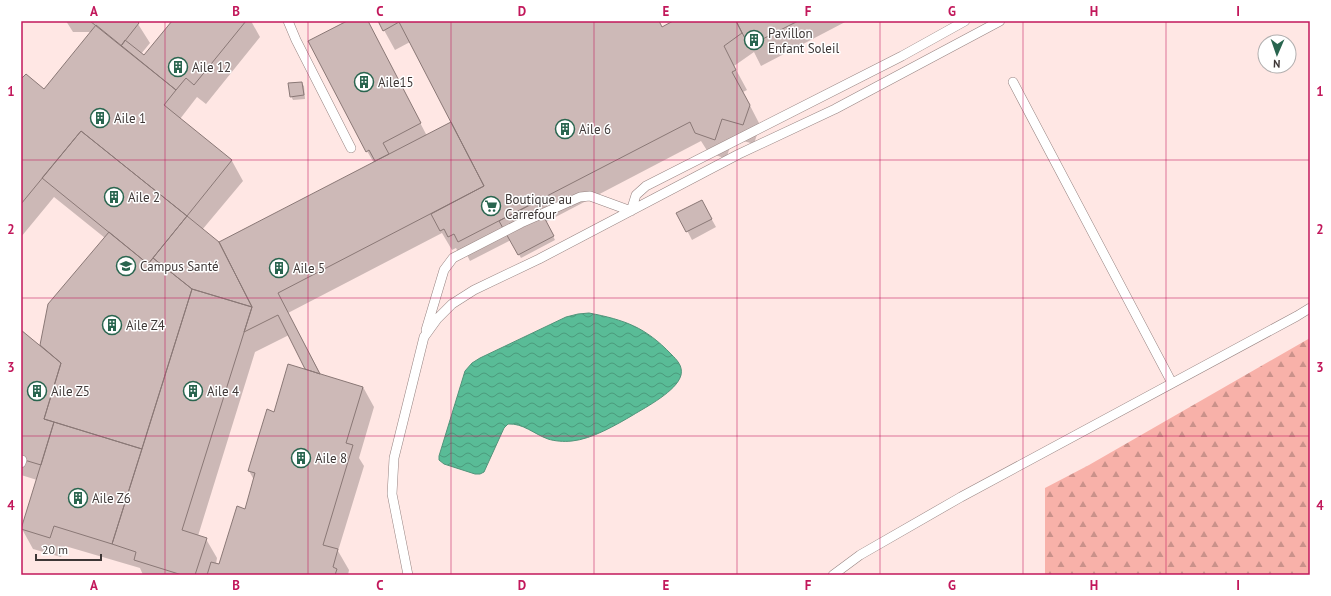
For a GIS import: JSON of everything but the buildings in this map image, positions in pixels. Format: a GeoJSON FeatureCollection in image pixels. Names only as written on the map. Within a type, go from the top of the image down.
{"type":"FeatureCollection","features":[{"type":"Feature","properties":{"kind":"lane"},"geometry":{"type":"LineString","coordinates":[[288,21],[350,148]]}},
{"type":"Feature","properties":{"kind":"lane"},"geometry":{"type":"LineString","coordinates":[[631,211],[636,195],[646,186],[902,56],[965,21]]}},
{"type":"Feature","properties":{"kind":"lane"},"geometry":{"type":"LineString","coordinates":[[424,337],[437,319],[452,304],[474,290],[539,259],[739,154],[835,109],[1000,21]]}},
{"type":"Feature","properties":{"kind":"lane"},"geometry":{"type":"LineString","coordinates":[[1013,82],[1172,383]]}},
{"type":"Feature","properties":{"kind":"lane"},"geometry":{"type":"LineString","coordinates":[[408,575],[392,494],[394,458],[424,337],[444,270],[453,258],[522,222],[580,197],[590,196],[631,211]]}},
{"type":"Feature","properties":{"kind":"lane"},"geometry":{"type":"LineString","coordinates":[[833,575],[860,555],[961,497],[1310,308]]}},
{"type":"Feature","properties":{"kind":"shaded area"},"geometry":{"type":"Polygon","coordinates":[[[21,21],[1310,21],[1310,575],[21,575],[21,21]]]}},
{"type":"Feature","properties":{"kind":"green space"},"geometry":{"type":"Polygon","coordinates":[[[1310,338],[1310,575],[1045,575],[1045,488],[1089,465],[1310,338]]]}},
{"type":"Feature","properties":{"kind":"water"},"geometry":{"type":"Polygon","coordinates":[[[589,313],[624,322],[652,337],[673,356],[680,366],[681,375],[674,387],[653,403],[619,423],[596,435],[580,440],[550,440],[519,425],[508,424],[504,428],[484,472],[480,474],[475,474],[444,464],[439,460],[465,371],[472,363],[566,317],[589,313]]]}},
{"type":"Feature","properties":{"kind":"place","name":"Pavillon Enfant Soleil"},"geometry":{"type":"Point","coordinates":[754,40]}},
{"type":"Feature","properties":{"kind":"place","name":"Aile 12"},"geometry":{"type":"Point","coordinates":[178,67]}},
{"type":"Feature","properties":{"kind":"place","name":"Aile15"},"geometry":{"type":"Point","coordinates":[364,82]}},
{"type":"Feature","properties":{"kind":"place","name":"Aile 1"},"geometry":{"type":"Point","coordinates":[100,118]}},
{"type":"Feature","properties":{"kind":"place","name":"Aile 6"},"geometry":{"type":"Point","coordinates":[565,129]}},
{"type":"Feature","properties":{"kind":"place","name":"Aile 2"},"geometry":{"type":"Point","coordinates":[114,197]}},
{"type":"Feature","properties":{"kind":"place","name":"Boutique au Carrefour"},"geometry":{"type":"Point","coordinates":[491,206]}},
{"type":"Feature","properties":{"kind":"place","name":"Campus Santé"},"geometry":{"type":"Point","coordinates":[126,266]}},
{"type":"Feature","properties":{"kind":"place","name":"Aile 5"},"geometry":{"type":"Point","coordinates":[279,268]}},
{"type":"Feature","properties":{"kind":"place","name":"Aile Z4"},"geometry":{"type":"Point","coordinates":[112,325]}},
{"type":"Feature","properties":{"kind":"place","name":"Aile Z5"},"geometry":{"type":"Point","coordinates":[37,391]}},
{"type":"Feature","properties":{"kind":"place","name":"Aile 4"},"geometry":{"type":"Point","coordinates":[193,391]}},
{"type":"Feature","properties":{"kind":"place","name":"Aile 8"},"geometry":{"type":"Point","coordinates":[301,458]}},
{"type":"Feature","properties":{"kind":"place","name":"Aile Z6"},"geometry":{"type":"Point","coordinates":[78,498]}}]}
